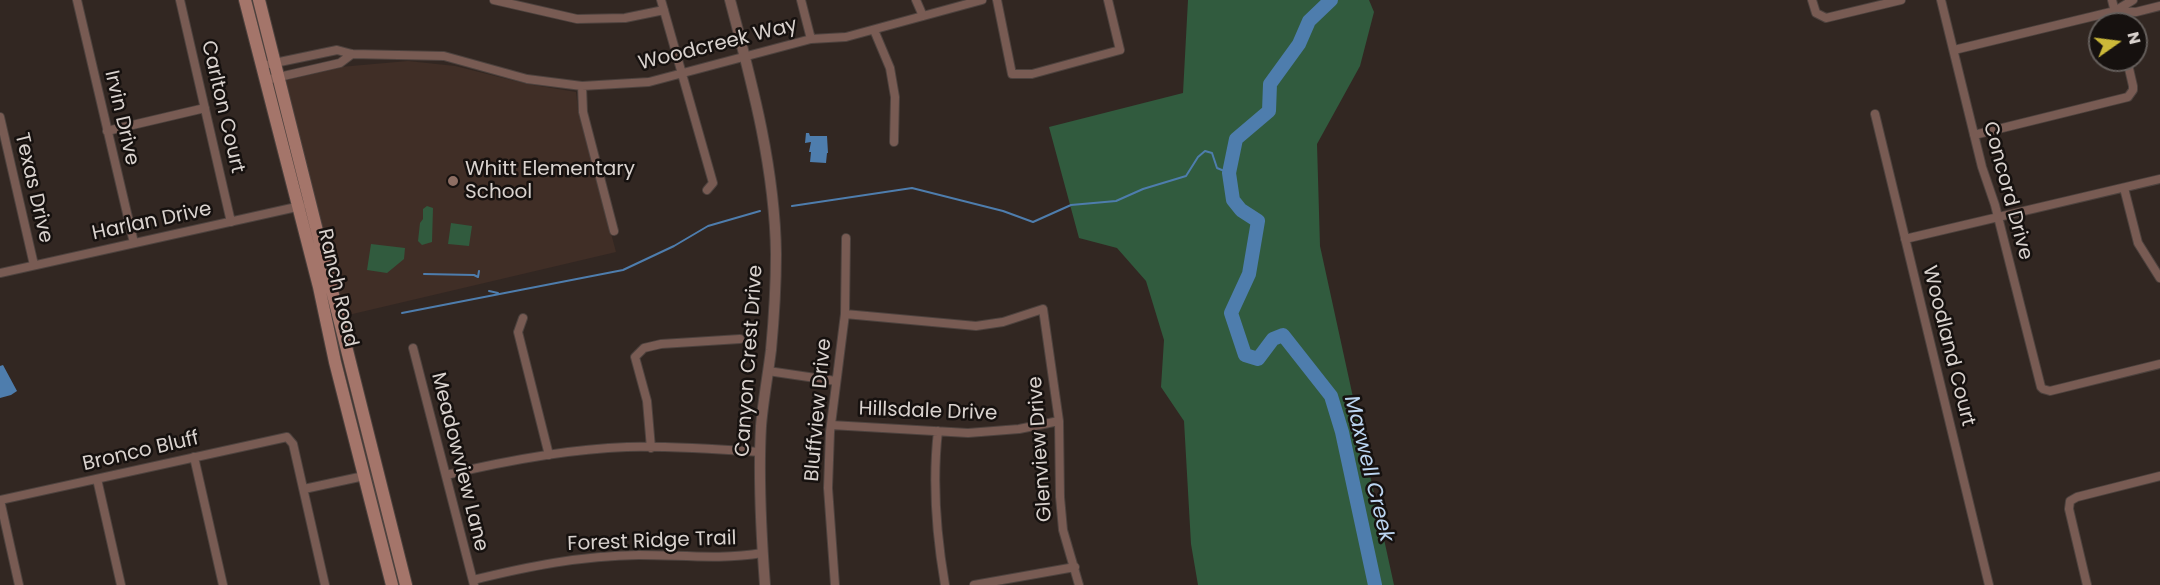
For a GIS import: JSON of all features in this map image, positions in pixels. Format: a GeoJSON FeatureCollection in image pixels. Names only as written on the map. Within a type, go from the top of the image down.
{"type":"FeatureCollection","features":[{"type":"Feature","properties":{"kind":"main road","name":"Ranch Road"},"geometry":{"type":"LineString","coordinates":[[245,0],[266,80],[304,206],[332,283],[347,354],[406,585]]}},
{"type":"Feature","properties":{"kind":"main road","name":"Ranch Road"},"geometry":{"type":"LineString","coordinates":[[260,0],[279,77],[304,206],[364,476],[392,585]]}},
{"type":"Feature","properties":{"kind":"street","name":"Irvin Drive"},"geometry":{"type":"LineString","coordinates":[[77,0],[134,243]]}},
{"type":"Feature","properties":{"kind":"street","name":"Carlton Court"},"geometry":{"type":"LineString","coordinates":[[180,0],[231,222]]}},
{"type":"Feature","properties":{"kind":"street"},"geometry":{"type":"LineString","coordinates":[[494,0],[533,4],[577,19],[625,18],[664,10]]}},
{"type":"Feature","properties":{"kind":"street"},"geometry":{"type":"LineString","coordinates":[[661,0],[713,183],[708,190]]}},
{"type":"Feature","properties":{"kind":"street","name":"Canyon Crest Drive"},"geometry":{"type":"LineString","coordinates":[[730,0],[755,95],[766,154],[776,252],[775,301],[760,452],[760,520],[765,585]]}},
{"type":"Feature","properties":{"kind":"street"},"geometry":{"type":"LineString","coordinates":[[801,0],[811,39]]}},
{"type":"Feature","properties":{"kind":"street"},"geometry":{"type":"LineString","coordinates":[[916,0],[923,16]]}},
{"type":"Feature","properties":{"kind":"street","name":"Woodcreek Way"},"geometry":{"type":"LineString","coordinates":[[263,66],[337,50],[352,54],[444,56],[527,79],[582,86],[649,82],[811,39],[846,37],[982,0]]}},
{"type":"Feature","properties":{"kind":"street"},"geometry":{"type":"LineString","coordinates":[[997,0],[1012,74],[1032,74],[1120,50],[1108,0]]}},
{"type":"Feature","properties":{"kind":"street"},"geometry":{"type":"LineString","coordinates":[[1812,0],[1814,9],[1826,18],[1901,0]]}},
{"type":"Feature","properties":{"kind":"street","name":"Concord Drive"},"geometry":{"type":"LineString","coordinates":[[1941,0],[1982,167],[1998,217],[2038,382],[2043,389],[2050,391],[2160,364]]}},
{"type":"Feature","properties":{"kind":"street"},"geometry":{"type":"LineString","coordinates":[[2112,0],[2115,11]]}},
{"type":"Feature","properties":{"kind":"street"},"geometry":{"type":"LineString","coordinates":[[2115,11],[2133,0]]}},
{"type":"Feature","properties":{"kind":"street"},"geometry":{"type":"LineString","coordinates":[[1954,50],[2115,11],[2136,12],[2160,6]]}},
{"type":"Feature","properties":{"kind":"street"},"geometry":{"type":"LineString","coordinates":[[874,30],[890,68],[895,97],[894,142]]}},
{"type":"Feature","properties":{"kind":"street","name":"Woodcreek Way"},"geometry":{"type":"LineString","coordinates":[[266,80],[340,63],[352,54]]}},
{"type":"Feature","properties":{"kind":"street"},"geometry":{"type":"LineString","coordinates":[[1974,135],[2124,99],[2131,94],[2133,86],[2130,72]]}},
{"type":"Feature","properties":{"kind":"street"},"geometry":{"type":"LineString","coordinates":[[582,86],[583,112],[615,231]]}},
{"type":"Feature","properties":{"kind":"street"},"geometry":{"type":"LineString","coordinates":[[107,131],[205,108]]}},
{"type":"Feature","properties":{"kind":"street","name":"Woodland Court"},"geometry":{"type":"LineString","coordinates":[[1875,114],[1989,585]]}},
{"type":"Feature","properties":{"kind":"street","name":"Texas Drive"},"geometry":{"type":"LineString","coordinates":[[0,117],[3,143],[34,265]]}},
{"type":"Feature","properties":{"kind":"street"},"geometry":{"type":"LineString","coordinates":[[1905,239],[2160,179]]}},
{"type":"Feature","properties":{"kind":"street"},"geometry":{"type":"LineString","coordinates":[[2124,188],[2138,243],[2160,278]]}},
{"type":"Feature","properties":{"kind":"street","name":"Harlan Drive"},"geometry":{"type":"LineString","coordinates":[[0,273],[304,206]]}},
{"type":"Feature","properties":{"kind":"street","name":"Bluffview Drive"},"geometry":{"type":"LineString","coordinates":[[835,585],[828,488],[831,425],[845,314],[846,238]]}},
{"type":"Feature","properties":{"kind":"street","name":"Glenview Drive"},"geometry":{"type":"LineString","coordinates":[[845,314],[976,326],[1003,322],[1043,309],[1059,421],[1063,530],[1079,585]]}},
{"type":"Feature","properties":{"kind":"street"},"geometry":{"type":"LineString","coordinates":[[523,318],[518,332],[549,455]]}},
{"type":"Feature","properties":{"kind":"street"},"geometry":{"type":"LineString","coordinates":[[651,448],[647,401],[635,357],[644,348],[661,344],[741,339]]}},
{"type":"Feature","properties":{"kind":"street","name":"Meadowview Lane"},"geometry":{"type":"LineString","coordinates":[[413,348],[473,582]]}},
{"type":"Feature","properties":{"kind":"street"},"geometry":{"type":"LineString","coordinates":[[768,371],[836,381]]}},
{"type":"Feature","properties":{"kind":"street","name":"Hillsdale Drive"},"geometry":{"type":"LineString","coordinates":[[831,425],[994,432],[1059,421]]}},
{"type":"Feature","properties":{"kind":"street"},"geometry":{"type":"LineString","coordinates":[[938,431],[934,465],[935,502],[937,542],[945,585]]}},
{"type":"Feature","properties":{"kind":"street","name":"Bronco Bluff"},"geometry":{"type":"LineString","coordinates":[[0,500],[283,437],[289,438],[293,444],[303,489]]}},
{"type":"Feature","properties":{"kind":"street"},"geometry":{"type":"LineString","coordinates":[[446,475],[549,455],[627,447],[760,452]]}},
{"type":"Feature","properties":{"kind":"street"},"geometry":{"type":"LineString","coordinates":[[194,457],[223,585]]}},
{"type":"Feature","properties":{"kind":"street"},"geometry":{"type":"LineString","coordinates":[[325,585],[303,489],[364,476]]}},
{"type":"Feature","properties":{"kind":"street"},"geometry":{"type":"LineString","coordinates":[[2087,585],[2069,510],[2070,501],[2077,496],[2160,476]]}},
{"type":"Feature","properties":{"kind":"street"},"geometry":{"type":"LineString","coordinates":[[97,479],[121,585]]}},
{"type":"Feature","properties":{"kind":"street"},"geometry":{"type":"LineString","coordinates":[[0,500],[19,585]]}},
{"type":"Feature","properties":{"kind":"street","name":"Forest Ridge Trail"},"geometry":{"type":"LineString","coordinates":[[473,582],[534,565],[591,558],[638,555],[727,557],[762,553]]}},
{"type":"Feature","properties":{"kind":"street"},"geometry":{"type":"LineString","coordinates":[[974,585],[1075,567]]}},
{"type":"Feature","properties":{"kind":"shaded area","name":"Whitt Elementary School"},"geometry":{"type":"Polygon","coordinates":[[[408,61],[455,66],[527,84],[576,92],[578,110],[616,252],[344,316],[283,81],[340,67],[408,61]]]}},
{"type":"Feature","properties":{"kind":"green space"},"geometry":{"type":"Polygon","coordinates":[[[1188,0],[1369,0],[1374,12],[1360,66],[1317,144],[1320,246],[1394,585],[1198,585],[1191,544],[1184,421],[1161,387],[1164,340],[1146,281],[1117,248],[1079,238],[1049,127],[1183,93],[1188,0]]]}},
{"type":"Feature","properties":{"kind":"green space"},"geometry":{"type":"Polygon","coordinates":[[[427,206],[433,208],[432,242],[422,245],[418,241],[420,223],[423,219],[423,209],[427,206]]]}},
{"type":"Feature","properties":{"kind":"green space"},"geometry":{"type":"Polygon","coordinates":[[[451,223],[472,226],[469,246],[448,244],[451,223]]]}},
{"type":"Feature","properties":{"kind":"green space"},"geometry":{"type":"Polygon","coordinates":[[[371,244],[405,248],[404,259],[387,273],[367,270],[371,244]]]}},
{"type":"Feature","properties":{"kind":"water"},"geometry":{"type":"Polygon","coordinates":[[[806,133],[810,136],[827,136],[826,163],[810,162],[811,142],[805,143],[806,133]]]}},
{"type":"Feature","properties":{"kind":"water"},"geometry":{"type":"Polygon","coordinates":[[[3,365],[17,391],[0,398],[0,366],[3,365]]]}},
{"type":"Feature","properties":{"kind":"waterway","name":"Maxwell Creek"},"geometry":{"type":"LineString","coordinates":[[1331,0],[1309,21],[1299,44],[1270,84],[1269,111],[1236,139],[1229,173],[1233,200],[1241,210],[1258,221],[1249,274],[1231,313],[1245,355],[1258,359],[1273,339],[1283,335],[1331,396],[1342,432],[1375,585]]}},
{"type":"Feature","properties":{"kind":"waterway"},"geometry":{"type":"LineString","coordinates":[[792,206],[912,188],[1003,211],[1033,222],[1071,205],[1116,201],[1143,189],[1186,176],[1198,157],[1205,151],[1212,153],[1217,168],[1229,173]]}},
{"type":"Feature","properties":{"kind":"waterway"},"geometry":{"type":"LineString","coordinates":[[402,313],[623,270],[674,246],[708,226],[760,211]]}},
{"type":"Feature","properties":{"kind":"waterway"},"geometry":{"type":"LineString","coordinates":[[424,274],[478,277],[479,271]]}},
{"type":"Feature","properties":{"kind":"waterway"},"geometry":{"type":"LineString","coordinates":[[489,291],[498,293]]}},
{"type":"Feature","properties":{"kind":"place","name":"Whitt Elementary School"},"geometry":{"type":"Point","coordinates":[453,181]}}]}
